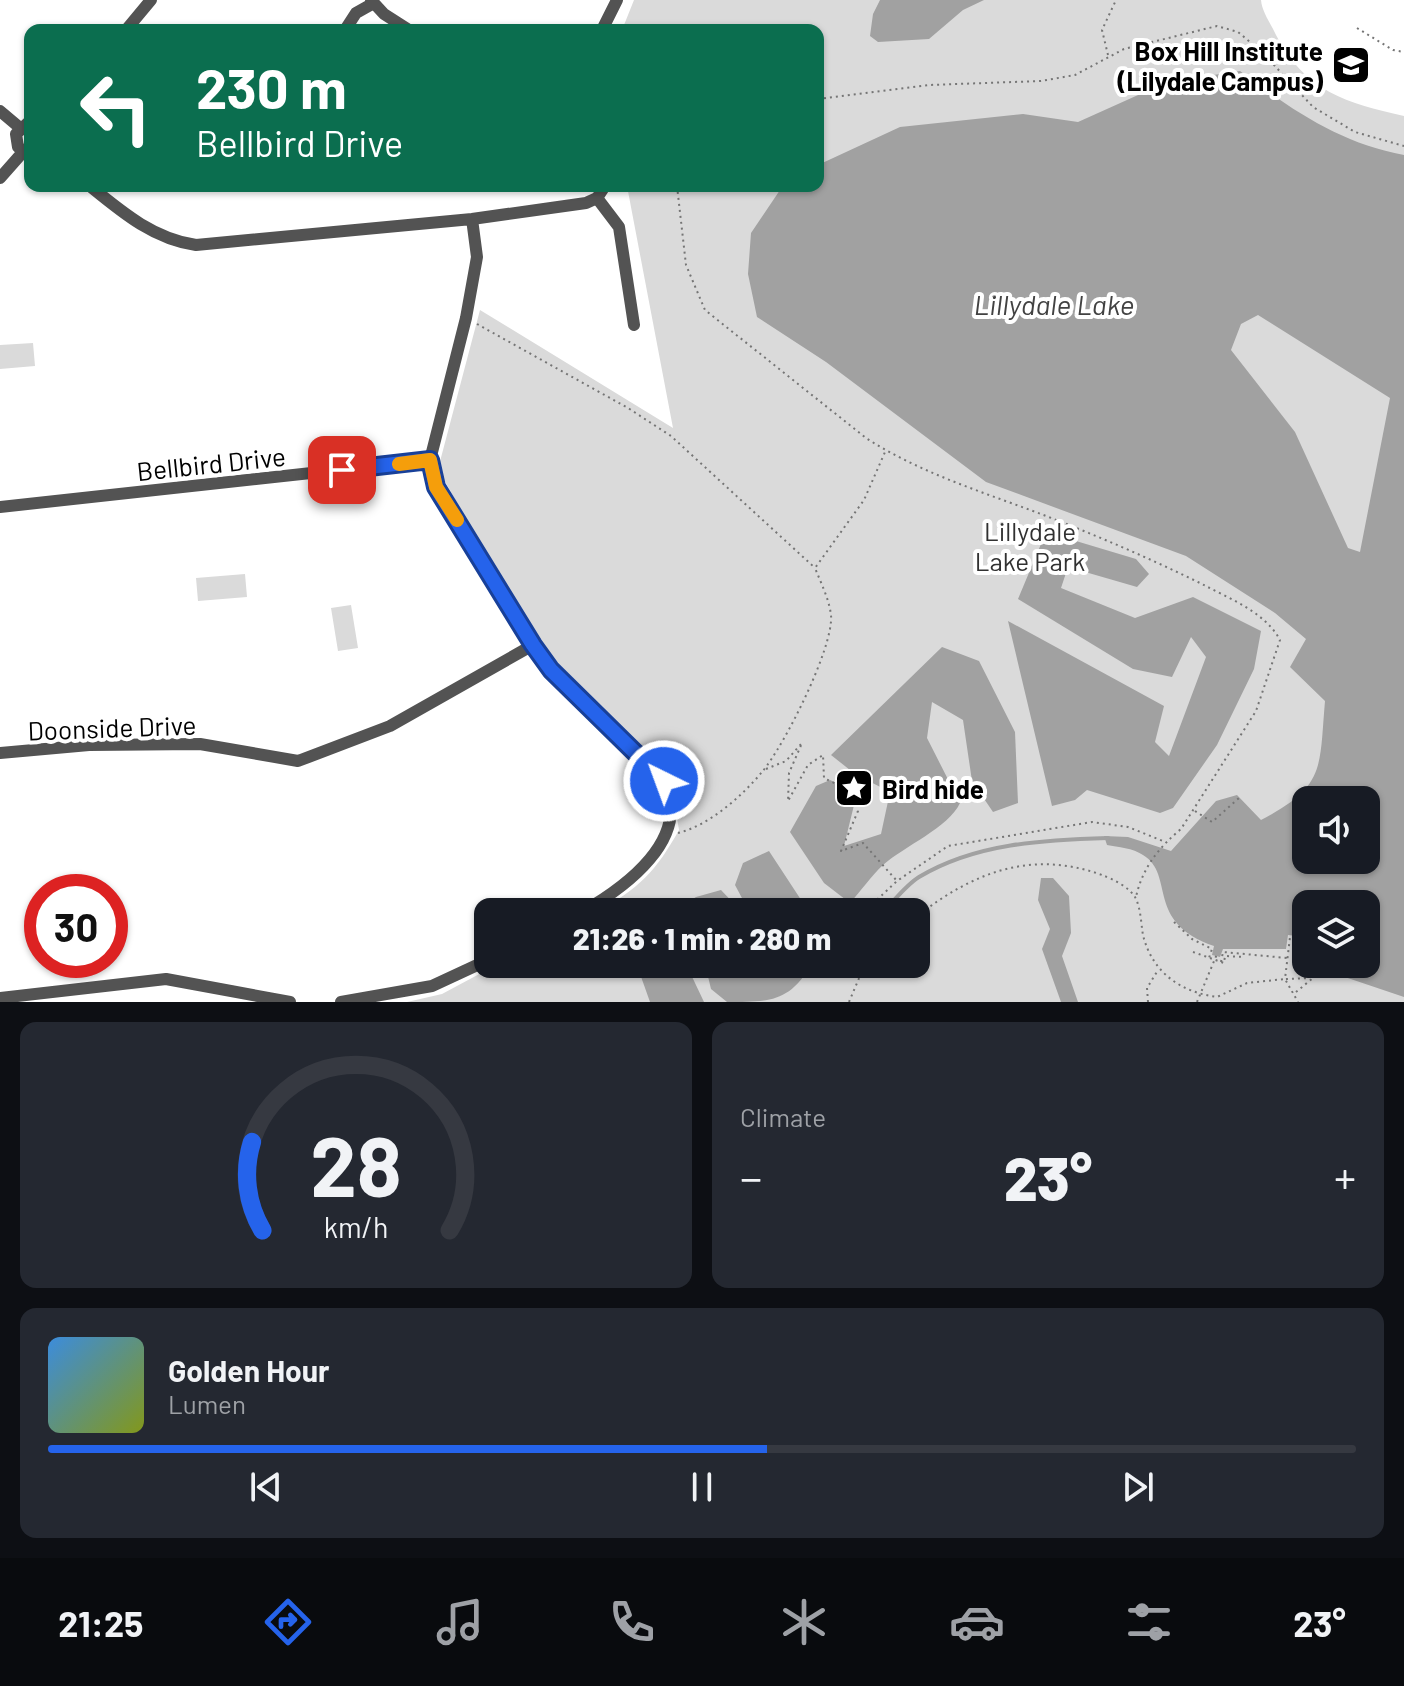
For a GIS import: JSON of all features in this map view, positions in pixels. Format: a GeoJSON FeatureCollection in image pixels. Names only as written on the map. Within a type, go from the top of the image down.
{"type":"FeatureCollection","features":[{"type":"Feature","properties":{"kind":"street"},"geometry":{"type":"LineString","coordinates":[[131,24],[151,0]]}},
{"type":"Feature","properties":{"kind":"street"},"geometry":{"type":"LineString","coordinates":[[605,24],[617,0]]}},
{"type":"Feature","properties":{"kind":"street"},"geometry":{"type":"LineString","coordinates":[[349,24],[356,13],[371,2],[401,24]]}},
{"type":"Feature","properties":{"kind":"street"},"geometry":{"type":"LineString","coordinates":[[0,111],[24,123]]}},
{"type":"Feature","properties":{"kind":"street"},"geometry":{"type":"LineString","coordinates":[[24,126],[16,142],[24,151]]}},
{"type":"Feature","properties":{"kind":"street"},"geometry":{"type":"LineString","coordinates":[[0,178],[24,155]]}},
{"type":"Feature","properties":{"kind":"street"},"geometry":{"type":"LineString","coordinates":[[98,192],[154,234],[173,242],[196,245],[472,219],[586,203],[597,198],[601,192]]}},
{"type":"Feature","properties":{"kind":"street"},"geometry":{"type":"LineString","coordinates":[[597,198],[619,227],[634,325]]}},
{"type":"Feature","properties":{"kind":"street"},"geometry":{"type":"LineString","coordinates":[[472,219],[477,257],[466,318],[430,460],[436,487],[551,670],[664,781],[671,810],[656,852],[620,890],[606,898]]}},
{"type":"Feature","properties":{"kind":"street","name":"Bellbird Drive"},"geometry":{"type":"LineString","coordinates":[[0,507],[430,460]]}},
{"type":"Feature","properties":{"kind":"street","name":"Doonside Drive"},"geometry":{"type":"LineString","coordinates":[[0,753],[89,745],[200,744],[298,761],[390,726],[533,645]]}},
{"type":"Feature","properties":{"kind":"street"},"geometry":{"type":"LineString","coordinates":[[341,1002],[432,986],[474,966]]}},
{"type":"Feature","properties":{"kind":"street"},"geometry":{"type":"LineString","coordinates":[[0,998],[166,979],[290,1002]]}},
{"type":"Feature","properties":{"kind":"path"},"geometry":{"type":"LineString","coordinates":[[1109,56],[1102,30],[1116,0]]}},
{"type":"Feature","properties":{"kind":"path"},"geometry":{"type":"LineString","coordinates":[[824,98],[929,85],[1041,81],[1075,75],[1109,56],[1176,34],[1217,26],[1238,32],[1261,51],[1313,107],[1355,132],[1404,146]]}},
{"type":"Feature","properties":{"kind":"path"},"geometry":{"type":"LineString","coordinates":[[1357,28],[1393,50],[1404,52]]}},
{"type":"Feature","properties":{"kind":"path"},"geometry":{"type":"LineString","coordinates":[[678,192],[686,265],[705,310],[885,451],[956,483],[1156,561],[1236,602],[1272,626],[1280,640],[1266,688],[1241,738],[1181,829],[1164,844],[1146,868],[1136,897],[1147,948],[1158,969],[1201,995],[1217,997],[1247,983],[1310,978]]}},
{"type":"Feature","properties":{"kind":"path"},"geometry":{"type":"LineString","coordinates":[[466,318],[628,408],[671,436],[815,568],[831,617],[826,654],[765,769],[738,798],[689,830],[677,833]]}},
{"type":"Feature","properties":{"kind":"path"},"geometry":{"type":"LineString","coordinates":[[815,568],[864,500],[885,451]]}},
{"type":"Feature","properties":{"kind":"path"},"geometry":{"type":"LineString","coordinates":[[765,769],[786,761],[802,743],[789,773],[788,801],[808,765],[823,755],[824,778],[846,789],[858,801],[858,811],[841,851],[863,843],[897,881]]}},
{"type":"Feature","properties":{"kind":"path"},"geometry":{"type":"LineString","coordinates":[[1194,810],[1212,822],[1239,798]]}},
{"type":"Feature","properties":{"kind":"path"},"geometry":{"type":"LineString","coordinates":[[879,898],[897,881],[948,846],[1032,830],[1092,822],[1128,827],[1164,844]]}},
{"type":"Feature","properties":{"kind":"path"},"geometry":{"type":"LineString","coordinates":[[930,906],[950,891],[982,876],[1022,864],[1060,865],[1092,871],[1114,880],[1136,897]]}},
{"type":"Feature","properties":{"kind":"path"},"geometry":{"type":"LineString","coordinates":[[1174,922],[1192,939],[1212,949],[1209,958]]}},
{"type":"Feature","properties":{"kind":"path"},"geometry":{"type":"LineString","coordinates":[[1292,938],[1285,979],[1297,1002]]}},
{"type":"Feature","properties":{"kind":"path"},"geometry":{"type":"LineString","coordinates":[[1193,952],[1224,963],[1225,956],[1252,953],[1288,958]]}},
{"type":"Feature","properties":{"kind":"path"},"geometry":{"type":"LineString","coordinates":[[1221,962],[1223,952],[1244,957]]}},
{"type":"Feature","properties":{"kind":"path"},"geometry":{"type":"LineString","coordinates":[[1197,1002],[1217,954]]}},
{"type":"Feature","properties":{"kind":"path"},"geometry":{"type":"LineString","coordinates":[[1148,1002],[1147,988],[1158,969]]}},
{"type":"Feature","properties":{"kind":"path"},"geometry":{"type":"LineString","coordinates":[[849,1002],[859,978]]}},
{"type":"Feature","properties":{"kind":"path"},"geometry":{"type":"LineString","coordinates":[[1295,993],[1310,978]]}},
{"type":"Feature","properties":{"kind":"green space","name":"Lillydale Lake Park"},"geometry":{"type":"Polygon","coordinates":[[[634,0],[1261,0],[1267,18],[1287,54],[1314,82],[1329,92],[1364,106],[1404,116],[1404,1002],[407,1002],[442,994],[474,977],[930,978],[930,898],[619,898],[645,878],[679,830],[671,782],[658,762],[551,656],[479,542],[438,469],[480,310],[673,428],[628,192],[824,192],[824,24],[624,24],[634,0]]]}},
{"type":"Feature","properties":{"kind":"green space"},"geometry":{"type":"Polygon","coordinates":[[[33,343],[35,366],[0,369],[0,345],[33,343]]]}},
{"type":"Feature","properties":{"kind":"green space"},"geometry":{"type":"Polygon","coordinates":[[[245,574],[247,597],[198,601],[196,578],[245,574]]]}},
{"type":"Feature","properties":{"kind":"green space"},"geometry":{"type":"Polygon","coordinates":[[[351,605],[358,648],[338,651],[331,608],[351,605]]]}},
{"type":"Feature","properties":{"kind":"water"},"geometry":{"type":"Polygon","coordinates":[[[880,0],[984,0],[963,10],[929,39],[878,42],[870,36],[873,14],[880,0]]]}},
{"type":"Feature","properties":{"kind":"water","name":"Lillydale Lake"},"geometry":{"type":"Polygon","coordinates":[[[1240,71],[1278,99],[1338,134],[1404,155],[1404,997],[1348,978],[1380,978],[1380,890],[1292,890],[1292,935],[1288,935],[1286,949],[1223,949],[1220,957],[1212,955],[1214,946],[1192,936],[1169,912],[1153,864],[1135,851],[1107,845],[1104,836],[1128,837],[1171,851],[1216,801],[1237,795],[1261,820],[1292,801],[1292,874],[1380,874],[1380,786],[1307,786],[1319,760],[1325,701],[1290,667],[1306,639],[1275,613],[1186,556],[986,482],[826,362],[757,317],[748,274],[751,233],[779,192],[824,192],[824,162],[900,127],[1023,114],[1078,122],[1167,82],[1240,71]],[[1258,315],[1241,324],[1231,350],[1295,432],[1348,548],[1360,552],[1390,398],[1258,315]]]}},
{"type":"Feature","properties":{"kind":"water"},"geometry":{"type":"Polygon","coordinates":[[[1046,532],[1136,559],[1149,574],[1137,587],[1068,567],[1061,588],[1135,618],[1193,597],[1261,631],[1254,669],[1217,745],[1173,808],[1160,813],[1087,790],[1075,800],[1052,806],[1008,621],[1164,706],[1155,742],[1169,756],[1206,657],[1191,637],[1172,677],[1133,669],[1018,599],[1046,532]]]}},
{"type":"Feature","properties":{"kind":"water"},"geometry":{"type":"Polygon","coordinates":[[[942,647],[979,661],[1015,732],[1018,803],[993,812],[972,781],[963,720],[932,702],[927,738],[960,803],[937,828],[883,865],[854,898],[844,898],[824,883],[790,832],[816,786],[830,780],[852,790],[856,797],[844,846],[881,834],[890,792],[855,774],[831,755],[942,647]]]}},
{"type":"Feature","properties":{"kind":"water"},"geometry":{"type":"Polygon","coordinates":[[[769,851],[800,898],[742,898],[735,885],[743,863],[769,851]]]}},
{"type":"Feature","properties":{"kind":"water"},"geometry":{"type":"Polygon","coordinates":[[[1041,878],[1053,878],[1069,896],[1071,933],[1062,956],[1078,1002],[1061,1002],[1042,949],[1050,929],[1038,900],[1041,878]]]}},
{"type":"Feature","properties":{"kind":"water"},"geometry":{"type":"Polygon","coordinates":[[[721,890],[729,898],[694,898],[696,897],[721,890]]]}},
{"type":"Feature","properties":{"kind":"water"},"geometry":{"type":"Polygon","coordinates":[[[641,978],[693,978],[704,1002],[650,1002],[641,978]]]}},
{"type":"Feature","properties":{"kind":"water"},"geometry":{"type":"Polygon","coordinates":[[[708,978],[803,978],[787,993],[767,1000],[727,1002],[711,989],[708,978]]]}},
{"type":"Feature","properties":{"kind":"waterway"},"geometry":{"type":"LineString","coordinates":[[896,898],[919,877],[987,850],[1035,842],[1108,838]]}},
{"type":"Feature","properties":{"kind":"slow traffic"},"geometry":{"type":"LineString","coordinates":[[399,464],[430,460],[436,487],[457,520]]}},
{"type":"Feature","properties":{"kind":"place","name":"Box Hill Institute (Lilydale Campus)"},"geometry":{"type":"Point","coordinates":[1351,65]}},
{"type":"Feature","properties":{"kind":"place","name":"Bird hide"},"geometry":{"type":"Point","coordinates":[854,788]}},
{"type":"Feature","properties":{"kind":"route"},"geometry":{"type":"LineString","coordinates":[[342,470],[430,460],[436,487],[551,670],[664,781]]}}]}
